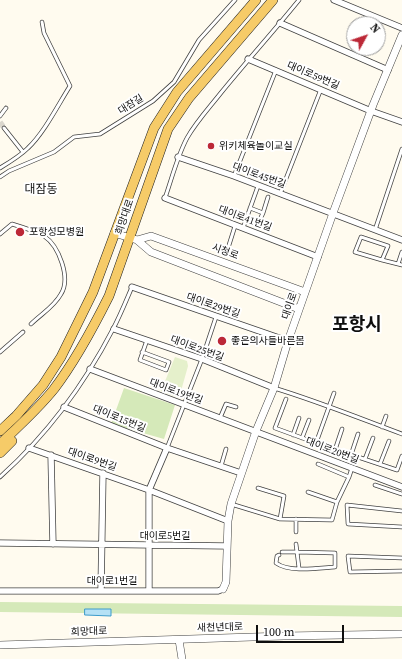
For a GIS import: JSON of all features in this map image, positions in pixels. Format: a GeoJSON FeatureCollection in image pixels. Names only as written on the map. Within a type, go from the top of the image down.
{"type":"FeatureCollection","features":[{"type":"Feature","properties":{"kind":"main road","name":"희망대로"},"geometry":{"type":"LineString","coordinates":[[2,427],[44,386],[61,357],[93,292],[154,128],[177,92],[256,0]]}},
{"type":"Feature","properties":{"kind":"main road","name":"희망대로"},"geometry":{"type":"LineString","coordinates":[[0,444],[55,388],[74,361],[110,296],[133,239],[168,128],[189,98],[273,0]]}},
{"type":"Feature","properties":{"kind":"main road"},"geometry":{"type":"LineString","coordinates":[[0,453],[11,442],[13,432]]}},
{"type":"Feature","properties":{"kind":"street"},"geometry":{"type":"LineString","coordinates":[[334,0],[402,28]]}},
{"type":"Feature","properties":{"kind":"street"},"geometry":{"type":"LineString","coordinates":[[280,23],[388,70]]}},
{"type":"Feature","properties":{"kind":"street","name":"대이로"},"geometry":{"type":"LineString","coordinates":[[223,589],[226,582],[228,520],[231,504],[256,431],[274,388],[299,309],[333,214],[371,111],[402,35]]}},
{"type":"Feature","properties":{"kind":"street","name":"대이로59번길"},"geometry":{"type":"LineString","coordinates":[[248,59],[371,111],[402,122]]}},
{"type":"Feature","properties":{"kind":"street","name":"대이로45번길"},"geometry":{"type":"LineString","coordinates":[[178,157],[234,176],[402,240]]}},
{"type":"Feature","properties":{"kind":"street","name":"대이로41번길"},"geometry":{"type":"LineString","coordinates":[[165,198],[318,257]]}},
{"type":"Feature","properties":{"kind":"street","name":"시청로"},"geometry":{"type":"LineString","coordinates":[[114,233],[133,239],[151,252],[299,309]]}},
{"type":"Feature","properties":{"kind":"street","name":"시청로"},"geometry":{"type":"LineString","coordinates":[[133,239],[151,236],[305,292]]}},
{"type":"Feature","properties":{"kind":"street","name":"대이로29번길"},"geometry":{"type":"LineString","coordinates":[[132,288],[288,342]]}},
{"type":"Feature","properties":{"kind":"street","name":"대이로25번길"},"geometry":{"type":"LineString","coordinates":[[114,329],[202,359],[274,388]]}},
{"type":"Feature","properties":{"kind":"street","name":"대이로19번길"},"geometry":{"type":"LineString","coordinates":[[90,369],[256,431]]}},
{"type":"Feature","properties":{"kind":"street","name":"대이로15번길"},"geometry":{"type":"LineString","coordinates":[[64,407],[167,448],[242,473]]}},
{"type":"Feature","properties":{"kind":"street","name":"대이로20번길"},"geometry":{"type":"LineString","coordinates":[[256,431],[402,487]]}},
{"type":"Feature","properties":{"kind":"street","name":"대이로9번길"},"geometry":{"type":"LineString","coordinates":[[29,448],[103,473],[228,520]]}},
{"type":"Feature","properties":{"kind":"street"},"geometry":{"type":"LineString","coordinates":[[149,590],[149,490],[167,448]]}},
{"type":"Feature","properties":{"kind":"street"},"geometry":{"type":"LineString","coordinates":[[51,455],[53,544]]}},
{"type":"Feature","properties":{"kind":"street"},"geometry":{"type":"LineString","coordinates":[[101,590],[103,473]]}},
{"type":"Feature","properties":{"kind":"street","name":"대이로5번길"},"geometry":{"type":"LineString","coordinates":[[0,543],[227,546]]}},
{"type":"Feature","properties":{"kind":"street","name":"대이로1번길"},"geometry":{"type":"LineString","coordinates":[[0,591],[218,591],[223,589]]}},
{"type":"Feature","properties":{"kind":"street","name":"새천년대로"},"geometry":{"type":"LineString","coordinates":[[179,640],[402,634]]}},
{"type":"Feature","properties":{"kind":"street"},"geometry":{"type":"LineString","coordinates":[[179,640],[182,659]]}},
{"type":"Feature","properties":{"kind":"street","name":"희망대로"},"geometry":{"type":"LineString","coordinates":[[0,645],[179,640]]}},
{"type":"Feature","properties":{"kind":"lane","name":"대잠길"},"geometry":{"type":"LineString","coordinates":[[0,177],[9,171],[54,152],[74,137],[100,134],[153,101],[174,82],[199,40],[236,0]]}},
{"type":"Feature","properties":{"kind":"lane"},"geometry":{"type":"LineString","coordinates":[[165,198],[178,157],[200,118],[299,0]]}},
{"type":"Feature","properties":{"kind":"lane"},"geometry":{"type":"LineString","coordinates":[[0,168],[23,152],[38,136],[70,86],[44,33],[42,22]]}},
{"type":"Feature","properties":{"kind":"lane"},"geometry":{"type":"LineString","coordinates":[[234,176],[276,70]]}},
{"type":"Feature","properties":{"kind":"lane"},"geometry":{"type":"LineString","coordinates":[[280,194],[321,89]]}},
{"type":"Feature","properties":{"kind":"lane"},"geometry":{"type":"LineString","coordinates":[[0,116],[6,108]]}},
{"type":"Feature","properties":{"kind":"lane"},"geometry":{"type":"LineString","coordinates":[[4,128],[23,152]]}},
{"type":"Feature","properties":{"kind":"lane"},"geometry":{"type":"LineString","coordinates":[[375,230],[402,149]]}},
{"type":"Feature","properties":{"kind":"lane"},"geometry":{"type":"LineString","coordinates":[[243,228],[258,186]]}},
{"type":"Feature","properties":{"kind":"lane"},"geometry":{"type":"LineString","coordinates":[[257,226],[268,197]]}},
{"type":"Feature","properties":{"kind":"lane"},"geometry":{"type":"LineString","coordinates":[[250,208],[263,213]]}},
{"type":"Feature","properties":{"kind":"lane"},"geometry":{"type":"LineString","coordinates":[[0,234],[12,224],[22,227],[45,237],[60,254],[64,275],[62,293],[49,309],[31,324]]}},
{"type":"Feature","properties":{"kind":"lane"},"geometry":{"type":"LineString","coordinates":[[229,245],[235,226]]}},
{"type":"Feature","properties":{"kind":"lane"},"geometry":{"type":"LineString","coordinates":[[382,260],[388,246],[361,237],[355,252],[382,260],[402,265]]}},
{"type":"Feature","properties":{"kind":"lane"},"geometry":{"type":"LineString","coordinates":[[398,264],[402,252]]}},
{"type":"Feature","properties":{"kind":"lane"},"geometry":{"type":"LineString","coordinates":[[0,477],[52,423],[64,407],[90,369],[114,329],[132,288]]}},
{"type":"Feature","properties":{"kind":"lane"},"geometry":{"type":"LineString","coordinates":[[167,448],[202,359],[216,317]]}},
{"type":"Feature","properties":{"kind":"lane"},"geometry":{"type":"LineString","coordinates":[[0,352],[23,332]]}},
{"type":"Feature","properties":{"kind":"lane"},"geometry":{"type":"LineString","coordinates":[[142,352],[169,362],[166,370],[140,360],[142,352],[147,340]]}},
{"type":"Feature","properties":{"kind":"lane"},"geometry":{"type":"LineString","coordinates":[[274,388],[329,406],[402,434]]}},
{"type":"Feature","properties":{"kind":"lane"},"geometry":{"type":"LineString","coordinates":[[316,444],[334,393]]}},
{"type":"Feature","properties":{"kind":"lane"},"geometry":{"type":"LineString","coordinates":[[286,399],[275,428],[316,444],[397,470],[402,456]]}},
{"type":"Feature","properties":{"kind":"lane"},"geometry":{"type":"LineString","coordinates":[[220,418],[226,404],[236,407]]}},
{"type":"Feature","properties":{"kind":"lane"},"geometry":{"type":"LineString","coordinates":[[382,426],[386,416]]}},
{"type":"Feature","properties":{"kind":"lane"},"geometry":{"type":"LineString","coordinates":[[293,435],[299,418]]}},
{"type":"Feature","properties":{"kind":"lane"},"geometry":{"type":"LineString","coordinates":[[302,438],[309,420]]}},
{"type":"Feature","properties":{"kind":"lane"},"geometry":{"type":"LineString","coordinates":[[335,450],[342,429]]}},
{"type":"Feature","properties":{"kind":"lane"},"geometry":{"type":"LineString","coordinates":[[351,455],[358,434]]}},
{"type":"Feature","properties":{"kind":"lane"},"geometry":{"type":"LineString","coordinates":[[365,459],[373,438]]}},
{"type":"Feature","properties":{"kind":"lane"},"geometry":{"type":"LineString","coordinates":[[380,464],[389,441]]}},
{"type":"Feature","properties":{"kind":"lane"},"geometry":{"type":"LineString","coordinates":[[220,466],[226,449]]}},
{"type":"Feature","properties":{"kind":"lane"},"geometry":{"type":"LineString","coordinates":[[318,464],[349,477]]}},
{"type":"Feature","properties":{"kind":"lane"},"geometry":{"type":"LineString","coordinates":[[231,504],[280,519],[332,520],[337,502],[352,468]]}},
{"type":"Feature","properties":{"kind":"lane"},"geometry":{"type":"LineString","coordinates":[[375,485],[402,494]]}},
{"type":"Feature","properties":{"kind":"lane"},"geometry":{"type":"LineString","coordinates":[[258,488],[284,496],[280,519]]}},
{"type":"Feature","properties":{"kind":"lane"},"geometry":{"type":"LineString","coordinates":[[308,492],[337,502]]}},
{"type":"Feature","properties":{"kind":"lane"},"geometry":{"type":"LineString","coordinates":[[402,511],[347,505],[348,524],[402,527]]}},
{"type":"Feature","properties":{"kind":"lane"},"geometry":{"type":"LineString","coordinates":[[296,519],[296,532]]}},
{"type":"Feature","properties":{"kind":"lane"},"geometry":{"type":"LineString","coordinates":[[296,544],[299,568]]}},
{"type":"Feature","properties":{"kind":"lane"},"geometry":{"type":"LineString","coordinates":[[278,555],[276,563],[280,566],[289,568],[335,567],[335,553],[282,552]]}},
{"type":"Feature","properties":{"kind":"lane"},"geometry":{"type":"LineString","coordinates":[[402,558],[348,556],[350,572],[402,571]]}},
{"type":"Feature","properties":{"kind":"green space"},"geometry":{"type":"Polygon","coordinates":[[[175,357],[187,361],[188,366],[179,398],[161,391],[175,357]]]}},
{"type":"Feature","properties":{"kind":"green space"},"geometry":{"type":"Polygon","coordinates":[[[124,388],[175,405],[164,439],[111,424],[124,388]]]}},
{"type":"Feature","properties":{"kind":"green space"},"geometry":{"type":"Polygon","coordinates":[[[0,602],[402,606],[402,617],[0,612],[0,602]]]}},
{"type":"Feature","properties":{"kind":"water"},"geometry":{"type":"Polygon","coordinates":[[[85,609],[111,609],[111,616],[85,615],[85,609]]]}},
{"type":"Feature","properties":{"kind":"tunnel"},"geometry":{"type":"LineString","coordinates":[[0,122],[4,128]]}},
{"type":"Feature","properties":{"kind":"place","name":"위키체육놀이교실"},"geometry":{"type":"Point","coordinates":[211,146]}},
{"type":"Feature","properties":{"kind":"place","name":"포항성모병원"},"geometry":{"type":"Point","coordinates":[20,232]}},
{"type":"Feature","properties":{"kind":"place","name":"좋은의사들바른몸"},"geometry":{"type":"Point","coordinates":[222,341]}},
{"type":"Feature","properties":{"kind":"district","name":"대잠동"},"geometry":{"type":"Point","coordinates":[41,190]}},
{"type":"Feature","properties":{"kind":"district","name":"포항시"},"geometry":{"type":"Point","coordinates":[357,325]}}]}
